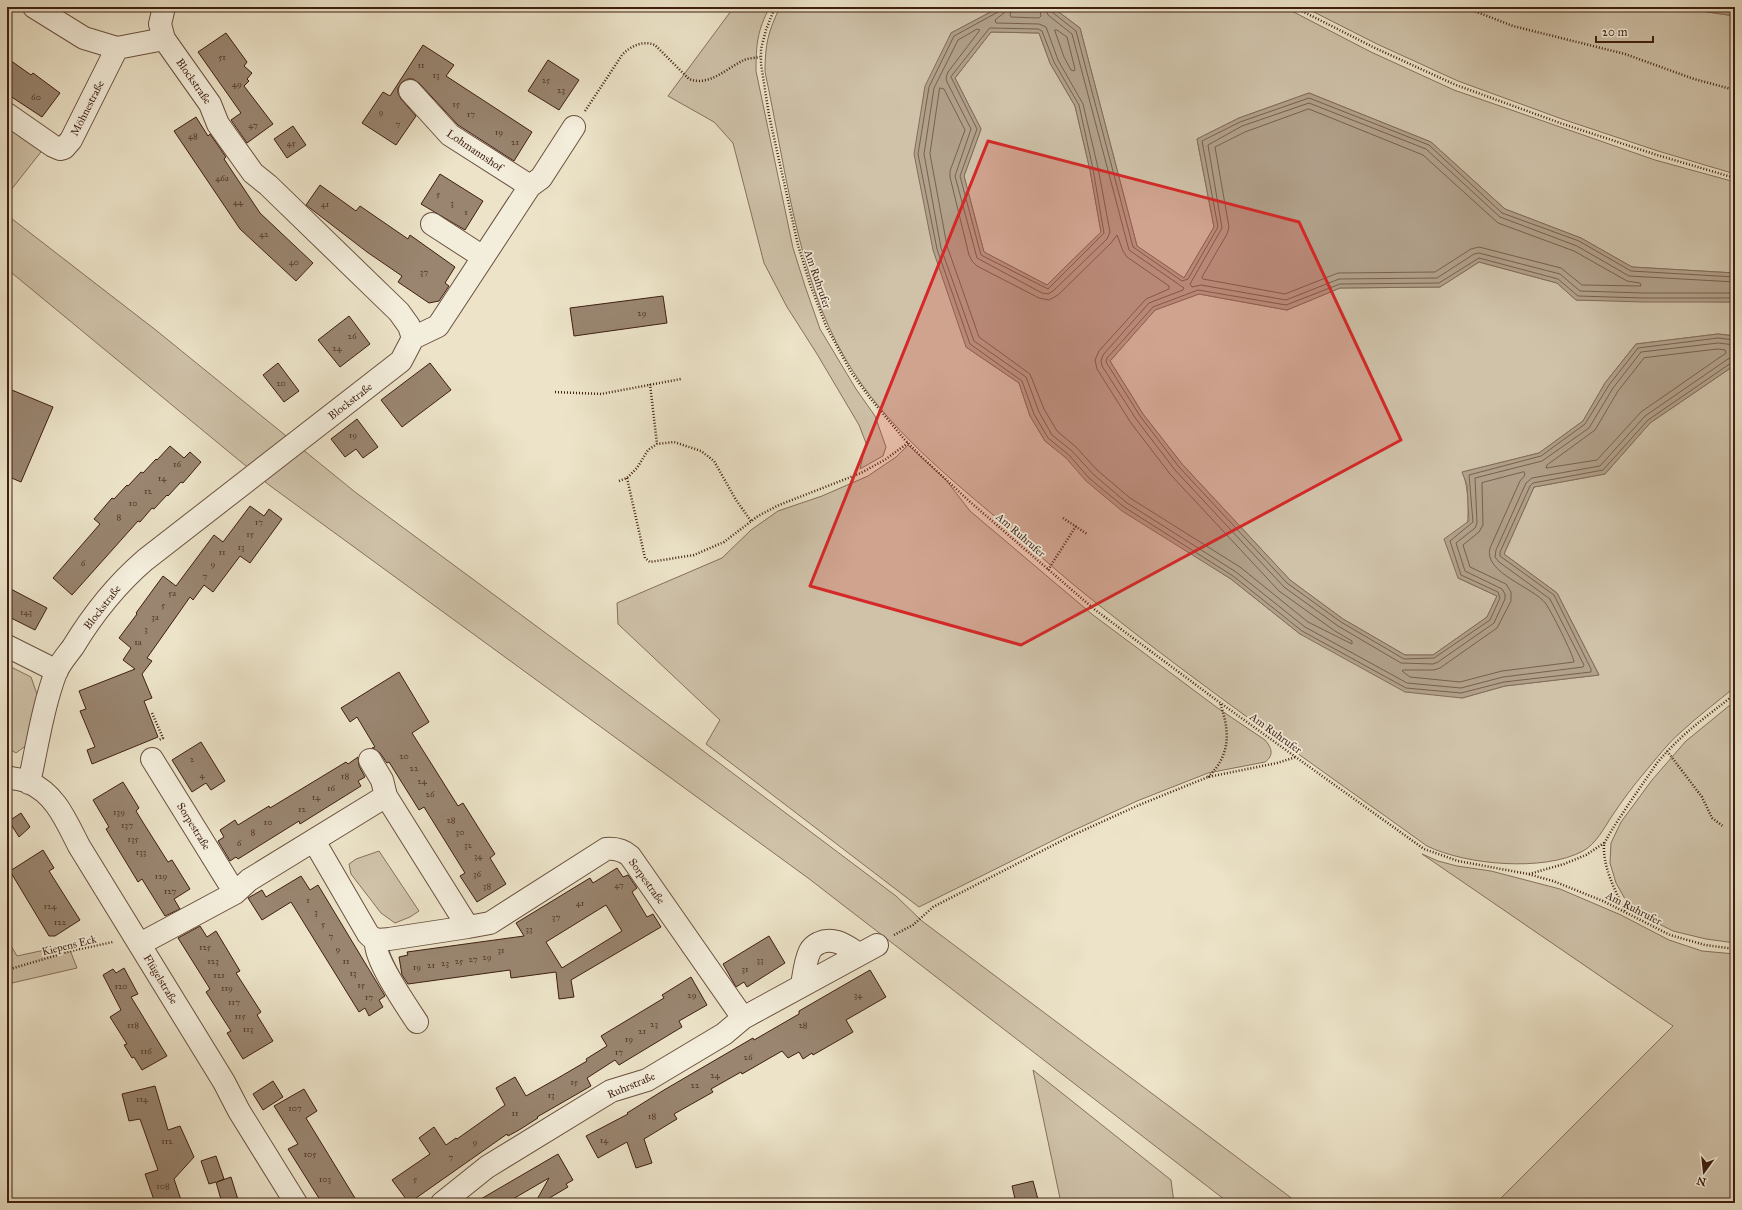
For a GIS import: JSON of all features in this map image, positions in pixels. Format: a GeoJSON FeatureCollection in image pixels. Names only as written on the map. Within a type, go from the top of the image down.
{"type":"FeatureCollection","features":[{"type":"Feature","properties":{"kind":"street"},"geometry":{"type":"LineString","coordinates":[[34,7],[84,38],[117,48],[164,39]]}},
{"type":"Feature","properties":{"kind":"street","name":"Blockstraße"},"geometry":{"type":"LineString","coordinates":[[29,782],[50,690],[57,671],[93,616],[134,570],[401,361],[413,338],[409,326],[399,312],[268,185],[253,174],[218,124],[210,104],[164,39],[160,24],[164,7]]}},
{"type":"Feature","properties":{"kind":"street","name":"Möhnestraße"},"geometry":{"type":"LineString","coordinates":[[7,114],[53,146],[60,150],[64,148],[71,140],[117,48]]}},
{"type":"Feature","properties":{"kind":"street","name":"Lohmannshof"},"geometry":{"type":"LineString","coordinates":[[410,91],[450,135],[530,186]]}},
{"type":"Feature","properties":{"kind":"street"},"geometry":{"type":"LineString","coordinates":[[413,338],[438,326],[530,186],[541,178],[574,127]]}},
{"type":"Feature","properties":{"kind":"street"},"geometry":{"type":"LineString","coordinates":[[432,224],[484,257]]}},
{"type":"Feature","properties":{"kind":"street"},"geometry":{"type":"LineString","coordinates":[[7,646],[57,671]]}},
{"type":"Feature","properties":{"kind":"street","name":"Sorpestraße"},"geometry":{"type":"LineString","coordinates":[[152,759],[235,893]]}},
{"type":"Feature","properties":{"kind":"street"},"geometry":{"type":"LineString","coordinates":[[370,760],[382,780],[386,796],[468,927]]}},
{"type":"Feature","properties":{"kind":"street","name":"Flügelstraße"},"geometry":{"type":"LineString","coordinates":[[7,777],[29,782],[52,798],[59,808],[79,846],[138,940],[224,1082],[239,1111],[296,1203]]}},
{"type":"Feature","properties":{"kind":"street"},"geometry":{"type":"LineString","coordinates":[[138,940],[235,893],[249,880],[386,796]]}},
{"type":"Feature","properties":{"kind":"street"},"geometry":{"type":"LineString","coordinates":[[314,841],[368,934],[376,940],[375,948],[380,961],[417,1022]]}},
{"type":"Feature","properties":{"kind":"street","name":"Sorpestraße"},"geometry":{"type":"LineString","coordinates":[[376,940],[490,923],[606,849],[619,850],[630,856],[743,1018]]}},
{"type":"Feature","properties":{"kind":"street"},"geometry":{"type":"LineString","coordinates":[[802,984],[811,948],[816,944],[832,940],[844,945],[876,945]]}},
{"type":"Feature","properties":{"kind":"street","name":"Ruhrstraße"},"geometry":{"type":"LineString","coordinates":[[442,1203],[487,1167],[611,1091],[647,1080],[724,1034],[743,1018],[802,984],[876,945]]}},
{"type":"Feature","properties":{"kind":"path","name":"Am Ruhrufer"},"geometry":{"type":"LineString","coordinates":[[775,7],[766,30],[760,57],[769,115],[798,245],[818,306],[834,343],[851,372],[879,411],[908,443],[969,501],[1094,609],[1219,702],[1424,849],[1458,861],[1528,874],[1576,890],[1625,911],[1670,935],[1704,945],[1735,949]]}},
{"type":"Feature","properties":{"kind":"path"},"geometry":{"type":"LineString","coordinates":[[1294,7],[1375,48],[1456,85],[1581,130],[1657,155],[1735,178]]}},
{"type":"Feature","properties":{"kind":"path"},"geometry":{"type":"LineString","coordinates":[[1464,7],[1513,26],[1625,54],[1694,79],[1735,90]]}},
{"type":"Feature","properties":{"kind":"path"},"geometry":{"type":"LineString","coordinates":[[574,127],[622,55],[627,50],[638,44],[655,45],[689,79],[694,81],[707,80],[746,59],[760,57]]}},
{"type":"Feature","properties":{"kind":"path"},"geometry":{"type":"LineString","coordinates":[[555,392],[601,394],[681,379]]}},
{"type":"Feature","properties":{"kind":"path"},"geometry":{"type":"LineString","coordinates":[[650,384],[657,444]]}},
{"type":"Feature","properties":{"kind":"path"},"geometry":{"type":"LineString","coordinates":[[619,481],[627,478],[637,468],[648,450],[657,444],[674,442],[701,451],[714,461],[736,500],[751,521]]}},
{"type":"Feature","properties":{"kind":"path"},"geometry":{"type":"LineString","coordinates":[[627,478],[645,558],[650,562],[694,555],[724,542],[758,516],[779,505],[861,473],[886,459],[908,443]]}},
{"type":"Feature","properties":{"kind":"path"},"geometry":{"type":"LineString","coordinates":[[1063,518],[1087,534]]}},
{"type":"Feature","properties":{"kind":"path"},"geometry":{"type":"LineString","coordinates":[[1048,570],[1076,526]]}},
{"type":"Feature","properties":{"kind":"path"},"geometry":{"type":"LineString","coordinates":[[1625,911],[1605,863],[1604,843],[1657,763],[1697,722],[1735,694]]}},
{"type":"Feature","properties":{"kind":"path"},"geometry":{"type":"LineString","coordinates":[[1208,777],[1218,767],[1223,758],[1226,745],[1226,723],[1219,702]]}},
{"type":"Feature","properties":{"kind":"path"},"geometry":{"type":"LineString","coordinates":[[152,713],[163,738],[150,744],[152,759]]}},
{"type":"Feature","properties":{"kind":"path"},"geometry":{"type":"LineString","coordinates":[[1667,752],[1702,797],[1712,818],[1724,827]]}},
{"type":"Feature","properties":{"kind":"path"},"geometry":{"type":"LineString","coordinates":[[876,945],[913,925],[933,906],[1093,825],[1208,777],[1277,763],[1296,757]]}},
{"type":"Feature","properties":{"kind":"path","name":"Am Ruhrufer"},"geometry":{"type":"LineString","coordinates":[[1528,874],[1564,864],[1586,855],[1604,843]]}},
{"type":"Feature","properties":{"kind":"path","name":"Kiepens Eck"},"geometry":{"type":"LineString","coordinates":[[7,970],[71,951],[138,940]]}},
{"type":"Feature","properties":{"kind":"highlighted area"},"geometry":{"type":"Polygon","coordinates":[[[988,141],[1299,222],[1401,440],[1021,645],[810,586],[988,141]]]}},
{"type":"Feature","properties":{"kind":"shaded area"},"geometry":{"type":"Polygon","coordinates":[[[734,7],[770,7],[762,23],[758,38],[756,71],[793,248],[820,329],[856,389],[875,416],[886,447],[883,456],[860,469],[866,443],[859,425],[787,307],[764,263],[733,143],[714,122],[668,96],[734,7]]]}},
{"type":"Feature","properties":{"kind":"shaded area"},"geometry":{"type":"Polygon","coordinates":[[[780,7],[1000,7],[951,33],[966,347],[1019,383],[1030,416],[1045,441],[1179,546],[1231,579],[1300,634],[1462,698],[1505,686],[1599,675],[1557,593],[1504,554],[1534,487],[1605,474],[1650,423],[1735,365],[1735,687],[1676,736],[1641,777],[1596,840],[1583,851],[1567,858],[1548,862],[1505,864],[1462,858],[1443,853],[1427,846],[1221,698],[1088,597],[943,472],[899,430],[879,407],[845,358],[829,326],[815,292],[794,219],[765,72],[768,38],[780,7]]]}},
{"type":"Feature","properties":{"kind":"shaded area"},"geometry":{"type":"Polygon","coordinates":[[[1052,7],[1284,7],[1371,52],[1454,90],[1655,160],[1735,182],[1735,273],[1632,267],[1581,238],[1505,209],[1431,142],[1309,93],[1239,118],[1197,139],[1214,227],[1184,278],[1137,246],[1080,28],[1052,7]]]}},
{"type":"Feature","properties":{"kind":"shaded area"},"geometry":{"type":"Polygon","coordinates":[[[1304,7],[1674,7],[1735,16],[1735,174],[1658,151],[1562,119],[1458,81],[1377,44],[1304,7]]]}},
{"type":"Feature","properties":{"kind":"shaded area"},"geometry":{"type":"Polygon","coordinates":[[[991,32],[1039,33],[1050,63],[1075,106],[1090,170],[1101,232],[1047,285],[984,252],[964,176],[981,129],[955,78],[991,32]]]}},
{"type":"Feature","properties":{"kind":"shaded area"},"geometry":{"type":"Polygon","coordinates":[[[7,114],[48,143],[7,195],[7,114]]]}},
{"type":"Feature","properties":{"kind":"shaded area"},"geometry":{"type":"Polygon","coordinates":[[[7,215],[157,331],[355,492],[597,671],[896,896],[922,921],[1298,1203],[1229,1203],[808,878],[269,485],[7,269],[7,215]]]}},
{"type":"Feature","properties":{"kind":"shaded area"},"geometry":{"type":"Polygon","coordinates":[[[1479,262],[1557,283],[1576,300],[1735,302],[1735,336],[1718,334],[1636,344],[1605,383],[1583,421],[1539,453],[1463,472],[1468,499],[1468,512],[1466,538],[1458,578],[1497,596],[1487,617],[1433,655],[1405,655],[1343,619],[1290,580],[1182,464],[1143,414],[1110,361],[1155,310],[1199,294],[1287,310],[1340,288],[1440,287],[1479,262]]]}},
{"type":"Feature","properties":{"kind":"shaded area"},"geometry":{"type":"Polygon","coordinates":[[[908,445],[946,480],[970,511],[1093,615],[1219,709],[1265,740],[1271,751],[1270,757],[1265,762],[1208,773],[1137,801],[1068,833],[919,907],[706,744],[720,720],[618,624],[617,603],[722,558],[751,530],[778,511],[822,496],[868,476],[896,457],[908,445]]]}},
{"type":"Feature","properties":{"kind":"shaded area"},"geometry":{"type":"Polygon","coordinates":[[[7,665],[31,677],[38,697],[27,745],[16,753],[7,748],[7,665]]]}},
{"type":"Feature","properties":{"kind":"shaded area"},"geometry":{"type":"Polygon","coordinates":[[[1735,701],[1735,943],[1706,939],[1673,931],[1649,919],[1629,906],[1616,883],[1610,863],[1611,843],[1621,822],[1652,780],[1686,741],[1735,701]]]}},
{"type":"Feature","properties":{"kind":"shaded area"},"geometry":{"type":"Polygon","coordinates":[[[379,851],[419,911],[410,917],[395,923],[381,913],[351,874],[349,864],[356,859],[379,851]]]}},
{"type":"Feature","properties":{"kind":"shaded area"},"geometry":{"type":"Polygon","coordinates":[[[1422,854],[1438,861],[1457,866],[1491,871],[1560,889],[1621,915],[1669,940],[1702,951],[1735,954],[1735,1203],[1496,1203],[1673,1026],[1422,854]]]}},
{"type":"Feature","properties":{"kind":"shaded area"},"geometry":{"type":"Polygon","coordinates":[[[7,939],[17,956],[68,945],[77,968],[12,983],[7,1015],[7,939]]]}},
{"type":"Feature","properties":{"kind":"shaded area"},"geometry":{"type":"Polygon","coordinates":[[[1033,1070],[1171,1180],[1174,1203],[1061,1203],[1033,1070]]]}},
{"type":"Feature","properties":{"kind":"water"},"geometry":{"type":"Polygon","coordinates":[[[1000,7],[1052,7],[1080,28],[1137,246],[1184,278],[1214,227],[1197,139],[1239,118],[1309,93],[1431,142],[1505,209],[1581,238],[1632,267],[1735,273],[1735,302],[1576,300],[1557,283],[1479,262],[1440,287],[1340,288],[1287,310],[1199,294],[1155,310],[1110,361],[1143,414],[1182,464],[1290,580],[1343,619],[1405,655],[1433,655],[1487,617],[1497,596],[1458,578],[1444,539],[1469,521],[1467,485],[1462,472],[1539,453],[1583,421],[1605,383],[1636,344],[1718,334],[1735,336],[1735,365],[1650,423],[1605,474],[1534,487],[1504,554],[1557,593],[1599,675],[1505,686],[1462,698],[1405,692],[1300,634],[1231,579],[1122,511],[1086,481],[1066,458],[1045,441],[1030,416],[1019,383],[966,347],[933,250],[914,154],[925,86],[951,33],[1000,7]],[[991,32],[955,78],[981,129],[964,176],[984,252],[1047,285],[1101,232],[1090,170],[1075,106],[1050,63],[1039,33],[991,32]]]}},
{"type":"Feature","properties":{"kind":"water"},"geometry":{"type":"Polygon","coordinates":[[[1674,7],[1735,7],[1735,16],[1674,7]]]}},
{"type":"Feature","properties":{"kind":"building"},"geometry":{"type":"Polygon","coordinates":[[[226,33],[247,62],[244,66],[252,73],[247,79],[249,81],[244,86],[273,124],[247,143],[231,120],[241,113],[198,52],[226,33]]]}},
{"type":"Feature","properties":{"kind":"building"},"geometry":{"type":"Polygon","coordinates":[[[423,45],[454,65],[446,76],[532,132],[514,161],[458,125],[419,83],[413,79],[408,79],[402,82],[398,88],[398,93],[401,99],[416,116],[396,145],[362,123],[383,92],[390,96],[423,45]]]}},
{"type":"Feature","properties":{"kind":"building"},"geometry":{"type":"Polygon","coordinates":[[[7,58],[31,75],[33,73],[60,93],[42,117],[7,94],[7,58]]]}},
{"type":"Feature","properties":{"kind":"building"},"geometry":{"type":"Polygon","coordinates":[[[548,60],[579,80],[559,110],[528,91],[548,60]]]}},
{"type":"Feature","properties":{"kind":"building"},"geometry":{"type":"Polygon","coordinates":[[[196,117],[208,136],[210,134],[226,157],[224,159],[260,213],[313,263],[296,281],[240,229],[174,131],[196,117]]]}},
{"type":"Feature","properties":{"kind":"building"},"geometry":{"type":"Polygon","coordinates":[[[293,126],[306,145],[287,158],[274,139],[293,126]]]}},
{"type":"Feature","properties":{"kind":"building"},"geometry":{"type":"Polygon","coordinates":[[[440,174],[483,201],[465,230],[421,204],[440,174]]]}},
{"type":"Feature","properties":{"kind":"building"},"geometry":{"type":"Polygon","coordinates":[[[320,185],[356,211],[360,206],[408,239],[410,235],[455,267],[445,283],[449,286],[439,301],[429,303],[398,282],[402,276],[367,252],[306,205],[320,185]]]}},
{"type":"Feature","properties":{"kind":"building"},"geometry":{"type":"Polygon","coordinates":[[[663,296],[667,323],[574,336],[570,308],[663,296]]]}},
{"type":"Feature","properties":{"kind":"building"},"geometry":{"type":"Polygon","coordinates":[[[349,316],[370,344],[340,367],[318,340],[349,316]]]}},
{"type":"Feature","properties":{"kind":"building"},"geometry":{"type":"Polygon","coordinates":[[[278,363],[299,391],[284,402],[263,375],[278,363]]]}},
{"type":"Feature","properties":{"kind":"building"},"geometry":{"type":"Polygon","coordinates":[[[430,363],[451,390],[402,427],[381,400],[430,363]]]}},
{"type":"Feature","properties":{"kind":"building"},"geometry":{"type":"Polygon","coordinates":[[[7,388],[53,407],[21,482],[7,476],[7,388]]]}},
{"type":"Feature","properties":{"kind":"building"},"geometry":{"type":"Polygon","coordinates":[[[357,419],[378,447],[363,458],[356,449],[345,457],[331,439],[357,419]]]}},
{"type":"Feature","properties":{"kind":"building"},"geometry":{"type":"Polygon","coordinates":[[[170,446],[184,458],[190,452],[201,462],[183,483],[181,482],[154,509],[152,508],[140,522],[138,521],[72,595],[53,578],[100,524],[94,519],[112,498],[114,499],[141,472],[143,473],[170,446]]]}},
{"type":"Feature","properties":{"kind":"building"},"geometry":{"type":"Polygon","coordinates":[[[250,506],[264,516],[269,509],[282,519],[250,563],[240,556],[213,592],[204,585],[193,600],[190,597],[147,658],[152,661],[142,674],[152,698],[144,701],[158,737],[92,764],[87,750],[95,747],[80,711],[86,709],[79,691],[135,669],[123,660],[131,648],[119,638],[137,614],[136,613],[163,576],[176,586],[214,535],[223,542],[250,506]]]}},
{"type":"Feature","properties":{"kind":"building"},"geometry":{"type":"Polygon","coordinates":[[[7,587],[47,608],[35,630],[7,616],[7,587]]]}},
{"type":"Feature","properties":{"kind":"building"},"geometry":{"type":"Polygon","coordinates":[[[399,672],[429,722],[412,733],[458,806],[463,803],[495,854],[490,858],[506,884],[477,902],[460,876],[465,873],[424,807],[419,810],[389,762],[387,763],[380,753],[372,748],[375,747],[357,717],[350,722],[341,708],[399,672]]]}},
{"type":"Feature","properties":{"kind":"building"},"geometry":{"type":"Polygon","coordinates":[[[201,742],[225,781],[211,790],[206,783],[192,792],[172,760],[201,742]]]}},
{"type":"Feature","properties":{"kind":"building"},"geometry":{"type":"Polygon","coordinates":[[[358,757],[359,766],[365,777],[358,781],[361,786],[300,824],[299,821],[238,859],[236,857],[230,861],[218,841],[224,837],[220,830],[235,820],[238,825],[269,806],[270,808],[346,762],[348,764],[358,757]]]}},
{"type":"Feature","properties":{"kind":"building"},"geometry":{"type":"Polygon","coordinates":[[[123,782],[139,808],[136,811],[144,824],[168,862],[172,860],[190,889],[174,899],[180,909],[165,916],[142,879],[138,882],[106,829],[109,827],[93,800],[123,782]]]}},
{"type":"Feature","properties":{"kind":"building"},"geometry":{"type":"Polygon","coordinates":[[[21,813],[30,827],[19,837],[9,821],[21,813]]]}},
{"type":"Feature","properties":{"kind":"building"},"geometry":{"type":"Polygon","coordinates":[[[43,850],[54,868],[49,871],[80,920],[55,936],[49,936],[10,871],[43,850]]]}},
{"type":"Feature","properties":{"kind":"building"},"geometry":{"type":"Polygon","coordinates":[[[617,868],[623,877],[628,875],[637,888],[632,892],[647,917],[653,914],[661,927],[571,980],[574,997],[559,999],[556,972],[511,978],[510,970],[408,984],[402,975],[399,957],[408,955],[407,952],[524,936],[516,923],[590,878],[593,883],[617,868]],[[606,905],[546,942],[562,968],[622,931],[606,905]]]}},
{"type":"Feature","properties":{"kind":"building"},"geometry":{"type":"Polygon","coordinates":[[[301,876],[310,890],[318,885],[385,996],[379,1000],[383,1007],[369,1016],[365,1008],[359,1012],[291,902],[262,920],[248,898],[262,890],[266,897],[301,876]]]}},
{"type":"Feature","properties":{"kind":"building"},"geometry":{"type":"Polygon","coordinates":[[[200,926],[207,937],[216,931],[240,971],[236,973],[261,1012],[257,1015],[273,1041],[243,1059],[227,1033],[231,1031],[206,992],[210,989],[178,938],[200,926]]]}},
{"type":"Feature","properties":{"kind":"building"},"geometry":{"type":"Polygon","coordinates":[[[769,936],[785,963],[747,987],[744,982],[736,987],[723,964],[769,936]]]}},
{"type":"Feature","properties":{"kind":"building"},"geometry":{"type":"Polygon","coordinates":[[[124,968],[138,994],[131,997],[167,1056],[142,1070],[124,1045],[127,1044],[110,1017],[121,1010],[103,975],[113,969],[116,973],[124,968]]]}},
{"type":"Feature","properties":{"kind":"building"},"geometry":{"type":"Polygon","coordinates":[[[870,970],[886,997],[846,1020],[853,1032],[813,1055],[812,1053],[803,1059],[799,1052],[788,1058],[782,1051],[742,1074],[741,1072],[711,1089],[713,1092],[674,1114],[677,1119],[644,1139],[652,1163],[636,1168],[627,1142],[598,1158],[586,1136],[628,1114],[627,1113],[664,1090],[753,1038],[754,1040],[799,1014],[799,1011],[870,970]]]}},
{"type":"Feature","properties":{"kind":"building"},"geometry":{"type":"Polygon","coordinates":[[[691,977],[707,1005],[679,1021],[682,1027],[619,1065],[615,1060],[587,1078],[591,1086],[537,1117],[538,1118],[519,1130],[508,1136],[507,1134],[409,1203],[392,1180],[430,1154],[419,1138],[434,1127],[446,1145],[456,1138],[457,1139],[505,1105],[496,1088],[515,1077],[526,1096],[558,1078],[587,1061],[586,1059],[607,1046],[601,1036],[664,998],[662,995],[691,977]]]}},
{"type":"Feature","properties":{"kind":"building"},"geometry":{"type":"Polygon","coordinates":[[[273,1081],[283,1097],[263,1110],[253,1094],[273,1081]]]}},
{"type":"Feature","properties":{"kind":"building"},"geometry":{"type":"Polygon","coordinates":[[[155,1086],[168,1130],[180,1126],[194,1157],[174,1179],[182,1203],[155,1203],[145,1174],[158,1170],[140,1119],[129,1121],[122,1094],[155,1086]]]}},
{"type":"Feature","properties":{"kind":"building"},"geometry":{"type":"Polygon","coordinates":[[[304,1089],[317,1111],[306,1118],[358,1203],[322,1203],[288,1149],[298,1144],[274,1106],[304,1089]]]}},
{"type":"Feature","properties":{"kind":"building"},"geometry":{"type":"Polygon","coordinates":[[[558,1154],[573,1180],[566,1184],[568,1187],[541,1203],[535,1203],[549,1178],[506,1203],[474,1203],[558,1154]]]}},
{"type":"Feature","properties":{"kind":"building"},"geometry":{"type":"Polygon","coordinates":[[[216,1156],[224,1179],[217,1182],[231,1177],[239,1203],[222,1203],[216,1182],[209,1184],[201,1161],[216,1156]]]}},
{"type":"Feature","properties":{"kind":"building"},"geometry":{"type":"Polygon","coordinates":[[[1033,1181],[1039,1203],[1016,1203],[1012,1186],[1033,1181]]]}}]}
